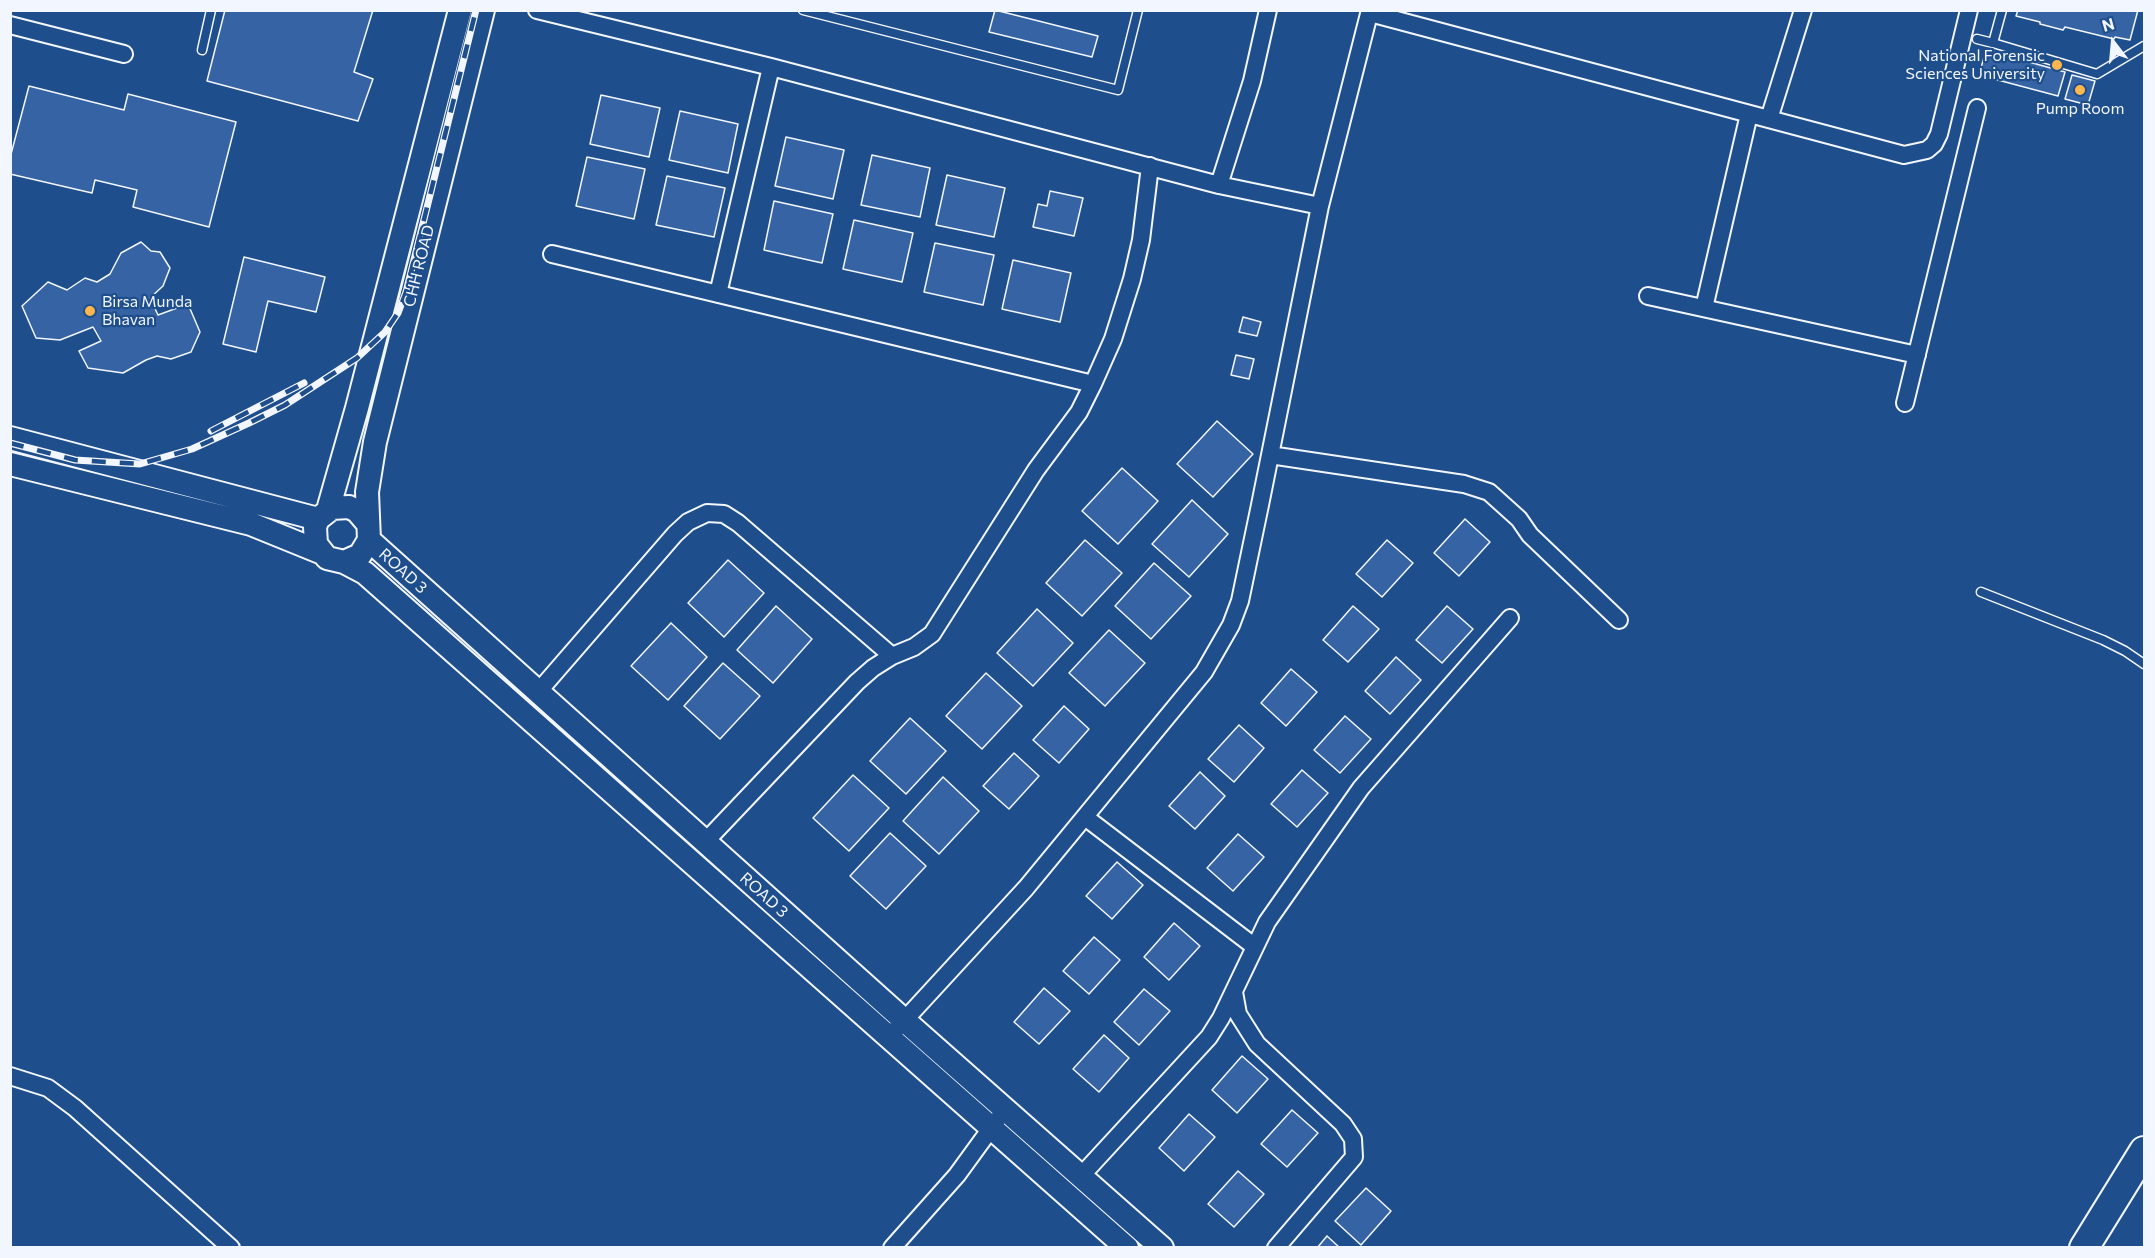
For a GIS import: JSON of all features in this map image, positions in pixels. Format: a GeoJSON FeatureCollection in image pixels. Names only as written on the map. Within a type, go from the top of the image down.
{"type":"FeatureCollection","features":[{"type":"Feature","properties":{"kind":"highway"},"geometry":{"type":"LineString","coordinates":[[2084,1248],[2145,1151]]}},
{"type":"Feature","properties":{"kind":"street"},"geometry":{"type":"LineString","coordinates":[[320,552],[314,536],[315,527],[323,515],[357,408],[460,10]]}},
{"type":"Feature","properties":{"kind":"street","name":"CHH ROAD"},"geometry":{"type":"LineString","coordinates":[[368,532],[367,492],[375,442],[483,10]]}},
{"type":"Feature","properties":{"kind":"street"},"geometry":{"type":"LineString","coordinates":[[537,10],[771,67],[1219,184],[1320,206]]}},
{"type":"Feature","properties":{"kind":"street"},"geometry":{"type":"LineString","coordinates":[[1219,184],[1252,81],[1268,10]]}},
{"type":"Feature","properties":{"kind":"street"},"geometry":{"type":"LineString","coordinates":[[1769,119],[1803,10]]}},
{"type":"Feature","properties":{"kind":"street"},"geometry":{"type":"LineString","coordinates":[[889,1037],[1026,888],[1085,817],[1204,672],[1231,625],[1240,601],[1320,206],[1370,12],[1904,155],[1927,150],[1934,144],[1939,134],[1970,38],[1969,10]]}},
{"type":"Feature","properties":{"kind":"street"},"geometry":{"type":"LineString","coordinates":[[10,25],[124,54]]}},
{"type":"Feature","properties":{"kind":"street"},"geometry":{"type":"LineString","coordinates":[[718,294],[771,67]]}},
{"type":"Feature","properties":{"kind":"street"},"geometry":{"type":"LineString","coordinates":[[1905,403],[1977,108]]}},
{"type":"Feature","properties":{"kind":"street"},"geometry":{"type":"LineString","coordinates":[[1704,308],[1749,114]]}},
{"type":"Feature","properties":{"kind":"street"},"geometry":{"type":"LineString","coordinates":[[705,842],[857,682],[873,668],[892,656],[914,647],[932,634],[1036,471],[1078,412],[1093,384],[1113,339],[1132,279],[1141,240],[1150,166]]}},
{"type":"Feature","properties":{"kind":"street"},"geometry":{"type":"LineString","coordinates":[[552,254],[1093,384]]}},
{"type":"Feature","properties":{"kind":"street"},"geometry":{"type":"LineString","coordinates":[[1648,296],[1917,355]]}},
{"type":"Feature","properties":{"kind":"street"},"geometry":{"type":"LineString","coordinates":[[10,438],[132,470],[323,515],[340,506],[349,507],[363,516],[368,532],[360,555],[344,562],[327,558],[320,552],[251,524],[10,464]]}},
{"type":"Feature","properties":{"kind":"street"},"geometry":{"type":"LineString","coordinates":[[1270,455],[1464,484],[1489,492],[1519,519],[1530,535],[1619,620]]}},
{"type":"Feature","properties":{"kind":"street"},"geometry":{"type":"LineString","coordinates":[[126,493],[132,470]]}},
{"type":"Feature","properties":{"kind":"street"},"geometry":{"type":"LineString","coordinates":[[538,692],[675,534],[688,522],[708,513],[724,514],[738,522],[892,656]]}},
{"type":"Feature","properties":{"kind":"street","name":"ROAD 3"},"geometry":{"type":"LineString","coordinates":[[368,532],[538,692],[1162,1248]]}},
{"type":"Feature","properties":{"kind":"street","name":"ROAD 3"},"geometry":{"type":"LineString","coordinates":[[344,562],[365,573],[1127,1248]]}},
{"type":"Feature","properties":{"kind":"street"},"geometry":{"type":"LineString","coordinates":[[1081,1176],[1209,1037],[1221,1018],[1267,922],[1361,788],[1510,618]]}},
{"type":"Feature","properties":{"kind":"street"},"geometry":{"type":"LineString","coordinates":[[1085,817],[1255,947]]}},
{"type":"Feature","properties":{"kind":"street"},"geometry":{"type":"LineString","coordinates":[[1234,992],[1238,1014],[1257,1044],[1343,1124],[1353,1139],[1354,1157],[1276,1248]]}},
{"type":"Feature","properties":{"kind":"street"},"geometry":{"type":"LineString","coordinates":[[10,1076],[48,1088],[75,1108],[231,1248]]}},
{"type":"Feature","properties":{"kind":"street"},"geometry":{"type":"LineString","coordinates":[[892,1248],[957,1174],[1005,1110]]}},
{"type":"Feature","properties":{"kind":"lane"},"geometry":{"type":"LineString","coordinates":[[202,51],[211,10]]}},
{"type":"Feature","properties":{"kind":"lane"},"geometry":{"type":"LineString","coordinates":[[802,10],[1118,90],[1138,10]]}},
{"type":"Feature","properties":{"kind":"lane"},"geometry":{"type":"LineString","coordinates":[[1993,43],[2002,10]]}},
{"type":"Feature","properties":{"kind":"lane"},"geometry":{"type":"LineString","coordinates":[[1970,38],[2097,74],[2145,46]]}},
{"type":"Feature","properties":{"kind":"lane"},"geometry":{"type":"LineString","coordinates":[[1981,592],[2103,640],[2145,664]]}},
{"type":"Feature","properties":{"kind":"building"},"geometry":{"type":"Polygon","coordinates":[[[225,10],[373,10],[354,72],[373,79],[358,121],[207,81],[225,10]]]}},
{"type":"Feature","properties":{"kind":"building"},"geometry":{"type":"Polygon","coordinates":[[[995,10],[1098,36],[1092,57],[989,32],[995,10]]]}},
{"type":"Feature","properties":{"kind":"building"},"geometry":{"type":"Polygon","coordinates":[[[2018,10],[2138,10],[2130,40],[2115,37],[2114,39],[2065,27],[2063,30],[2040,24],[2040,22],[2016,16],[2018,10]]]}},
{"type":"Feature","properties":{"kind":"building"},"geometry":{"type":"Polygon","coordinates":[[[1986,50],[2065,72],[2058,96],[1979,75],[1986,50]]]}},
{"type":"Feature","properties":{"kind":"building","name":"Pump Room"},"geometry":{"type":"Polygon","coordinates":[[[2072,75],[2095,81],[2088,105],[2065,99],[2072,75]]]}},
{"type":"Feature","properties":{"kind":"building"},"geometry":{"type":"Polygon","coordinates":[[[29,86],[124,110],[128,94],[236,122],[209,227],[133,207],[137,190],[95,180],[92,193],[10,174],[10,158],[29,86]]]}},
{"type":"Feature","properties":{"kind":"building"},"geometry":{"type":"Polygon","coordinates":[[[601,95],[660,108],[649,157],[590,144],[601,95]]]}},
{"type":"Feature","properties":{"kind":"building"},"geometry":{"type":"Polygon","coordinates":[[[680,111],[738,124],[728,173],[669,160],[680,111]]]}},
{"type":"Feature","properties":{"kind":"building"},"geometry":{"type":"Polygon","coordinates":[[[786,137],[844,150],[833,199],[775,186],[786,137]]]}},
{"type":"Feature","properties":{"kind":"building"},"geometry":{"type":"Polygon","coordinates":[[[872,155],[930,168],[920,217],[861,205],[872,155]]]}},
{"type":"Feature","properties":{"kind":"building"},"geometry":{"type":"Polygon","coordinates":[[[587,157],[645,169],[634,219],[576,206],[587,157]]]}},
{"type":"Feature","properties":{"kind":"building"},"geometry":{"type":"Polygon","coordinates":[[[947,175],[1005,188],[994,237],[936,225],[947,175]]]}},
{"type":"Feature","properties":{"kind":"building"},"geometry":{"type":"Polygon","coordinates":[[[667,176],[725,188],[714,237],[656,225],[667,176]]]}},
{"type":"Feature","properties":{"kind":"building"},"geometry":{"type":"Polygon","coordinates":[[[1050,191],[1083,198],[1074,236],[1033,227],[1038,204],[1047,206],[1050,191]]]}},
{"type":"Feature","properties":{"kind":"building"},"geometry":{"type":"Polygon","coordinates":[[[774,201],[833,214],[822,263],[764,250],[774,201]]]}},
{"type":"Feature","properties":{"kind":"building"},"geometry":{"type":"Polygon","coordinates":[[[854,220],[913,233],[902,282],[843,269],[854,220]]]}},
{"type":"Feature","properties":{"kind":"building","name":"Birsa Munda Bhavan"},"geometry":{"type":"Polygon","coordinates":[[[141,242],[151,251],[160,252],[170,268],[163,286],[150,298],[158,315],[188,304],[200,332],[191,352],[171,359],[157,356],[123,373],[88,368],[79,351],[101,341],[93,327],[60,340],[36,338],[22,306],[48,282],[67,290],[85,278],[97,282],[110,274],[121,253],[141,242]]]}},
{"type":"Feature","properties":{"kind":"building"},"geometry":{"type":"Polygon","coordinates":[[[935,243],[994,255],[983,305],[924,292],[935,243]]]}},
{"type":"Feature","properties":{"kind":"building"},"geometry":{"type":"Polygon","coordinates":[[[244,257],[325,277],[316,312],[268,301],[256,352],[223,344],[244,257]]]}},
{"type":"Feature","properties":{"kind":"building"},"geometry":{"type":"Polygon","coordinates":[[[1013,260],[1071,273],[1060,322],[1002,309],[1013,260]]]}},
{"type":"Feature","properties":{"kind":"building"},"geometry":{"type":"Polygon","coordinates":[[[1243,317],[1261,322],[1257,336],[1239,332],[1243,317]]]}},
{"type":"Feature","properties":{"kind":"building"},"geometry":{"type":"Polygon","coordinates":[[[1236,355],[1254,359],[1249,379],[1231,375],[1236,355]]]}},
{"type":"Feature","properties":{"kind":"building"},"geometry":{"type":"Polygon","coordinates":[[[1217,421],[1253,454],[1213,497],[1177,464],[1217,421]]]}},
{"type":"Feature","properties":{"kind":"building"},"geometry":{"type":"Polygon","coordinates":[[[1122,468],[1158,501],[1118,544],[1082,511],[1122,468]]]}},
{"type":"Feature","properties":{"kind":"building"},"geometry":{"type":"Polygon","coordinates":[[[1192,500],[1228,534],[1189,577],[1152,544],[1192,500]]]}},
{"type":"Feature","properties":{"kind":"building"},"geometry":{"type":"Polygon","coordinates":[[[1465,519],[1490,542],[1459,576],[1434,553],[1465,519]]]}},
{"type":"Feature","properties":{"kind":"building"},"geometry":{"type":"Polygon","coordinates":[[[1085,540],[1122,573],[1082,616],[1046,583],[1085,540]]]}},
{"type":"Feature","properties":{"kind":"building"},"geometry":{"type":"Polygon","coordinates":[[[1387,540],[1413,563],[1382,597],[1356,574],[1387,540]]]}},
{"type":"Feature","properties":{"kind":"building"},"geometry":{"type":"Polygon","coordinates":[[[728,560],[764,593],[724,637],[688,603],[728,560]]]}},
{"type":"Feature","properties":{"kind":"building"},"geometry":{"type":"Polygon","coordinates":[[[1154,563],[1191,596],[1151,639],[1115,606],[1154,563]]]}},
{"type":"Feature","properties":{"kind":"building"},"geometry":{"type":"Polygon","coordinates":[[[776,606],[812,639],[773,683],[737,650],[776,606]]]}},
{"type":"Feature","properties":{"kind":"building"},"geometry":{"type":"Polygon","coordinates":[[[1353,606],[1379,629],[1348,662],[1323,640],[1353,606]]]}},
{"type":"Feature","properties":{"kind":"building"},"geometry":{"type":"Polygon","coordinates":[[[1447,606],[1473,629],[1442,663],[1416,640],[1447,606]]]}},
{"type":"Feature","properties":{"kind":"building"},"geometry":{"type":"Polygon","coordinates":[[[1037,609],[1073,643],[1033,686],[997,653],[1037,609]]]}},
{"type":"Feature","properties":{"kind":"building"},"geometry":{"type":"Polygon","coordinates":[[[671,623],[707,657],[668,700],[631,666],[671,623]]]}},
{"type":"Feature","properties":{"kind":"building"},"geometry":{"type":"Polygon","coordinates":[[[1109,630],[1145,663],[1105,706],[1069,673],[1109,630]]]}},
{"type":"Feature","properties":{"kind":"building"},"geometry":{"type":"Polygon","coordinates":[[[1396,657],[1421,680],[1390,714],[1365,691],[1396,657]]]}},
{"type":"Feature","properties":{"kind":"building"},"geometry":{"type":"Polygon","coordinates":[[[723,663],[760,696],[720,739],[684,706],[723,663]]]}},
{"type":"Feature","properties":{"kind":"building"},"geometry":{"type":"Polygon","coordinates":[[[1291,669],[1317,692],[1286,726],[1261,703],[1291,669]]]}},
{"type":"Feature","properties":{"kind":"building"},"geometry":{"type":"Polygon","coordinates":[[[986,673],[1022,706],[982,749],[946,716],[986,673]]]}},
{"type":"Feature","properties":{"kind":"building"},"geometry":{"type":"Polygon","coordinates":[[[1064,706],[1089,729],[1059,763],[1033,740],[1064,706]]]}},
{"type":"Feature","properties":{"kind":"building"},"geometry":{"type":"Polygon","coordinates":[[[1345,716],[1371,739],[1340,773],[1314,750],[1345,716]]]}},
{"type":"Feature","properties":{"kind":"building"},"geometry":{"type":"Polygon","coordinates":[[[910,718],[946,751],[906,794],[870,761],[910,718]]]}},
{"type":"Feature","properties":{"kind":"building"},"geometry":{"type":"Polygon","coordinates":[[[1239,725],[1264,748],[1234,782],[1208,759],[1239,725]]]}},
{"type":"Feature","properties":{"kind":"building"},"geometry":{"type":"Polygon","coordinates":[[[1014,753],[1039,776],[1009,809],[983,786],[1014,753]]]}},
{"type":"Feature","properties":{"kind":"building"},"geometry":{"type":"Polygon","coordinates":[[[1302,770],[1328,793],[1297,827],[1271,804],[1302,770]]]}},
{"type":"Feature","properties":{"kind":"building"},"geometry":{"type":"Polygon","coordinates":[[[1200,772],[1225,796],[1195,829],[1169,806],[1200,772]]]}},
{"type":"Feature","properties":{"kind":"building"},"geometry":{"type":"Polygon","coordinates":[[[853,775],[889,808],[849,851],[813,818],[853,775]]]}},
{"type":"Feature","properties":{"kind":"building"},"geometry":{"type":"Polygon","coordinates":[[[943,777],[979,811],[939,854],[903,821],[943,777]]]}},
{"type":"Feature","properties":{"kind":"building"},"geometry":{"type":"Polygon","coordinates":[[[890,833],[926,866],[886,909],[850,876],[890,833]]]}},
{"type":"Feature","properties":{"kind":"building"},"geometry":{"type":"Polygon","coordinates":[[[1238,834],[1264,857],[1233,891],[1207,868],[1238,834]]]}},
{"type":"Feature","properties":{"kind":"building"},"geometry":{"type":"Polygon","coordinates":[[[1117,862],[1143,885],[1112,919],[1086,896],[1117,862]]]}},
{"type":"Feature","properties":{"kind":"building"},"geometry":{"type":"Polygon","coordinates":[[[1174,923],[1200,946],[1169,980],[1144,957],[1174,923]]]}},
{"type":"Feature","properties":{"kind":"building"},"geometry":{"type":"Polygon","coordinates":[[[1094,937],[1120,960],[1089,994],[1063,971],[1094,937]]]}},
{"type":"Feature","properties":{"kind":"building"},"geometry":{"type":"Polygon","coordinates":[[[1044,988],[1070,1011],[1039,1044],[1014,1022],[1044,988]]]}},
{"type":"Feature","properties":{"kind":"building"},"geometry":{"type":"Polygon","coordinates":[[[1144,989],[1170,1011],[1139,1045],[1114,1022],[1144,989]]]}},
{"type":"Feature","properties":{"kind":"building"},"geometry":{"type":"Polygon","coordinates":[[[1104,1035],[1129,1058],[1099,1092],[1073,1069],[1104,1035]]]}},
{"type":"Feature","properties":{"kind":"building"},"geometry":{"type":"Polygon","coordinates":[[[1242,1056],[1268,1079],[1237,1113],[1212,1090],[1242,1056]]]}},
{"type":"Feature","properties":{"kind":"building"},"geometry":{"type":"Polygon","coordinates":[[[1292,1110],[1318,1133],[1287,1167],[1261,1144],[1292,1110]]]}},
{"type":"Feature","properties":{"kind":"building"},"geometry":{"type":"Polygon","coordinates":[[[1189,1114],[1215,1137],[1184,1171],[1159,1148],[1189,1114]]]}},
{"type":"Feature","properties":{"kind":"building"},"geometry":{"type":"Polygon","coordinates":[[[1238,1171],[1264,1194],[1234,1227],[1208,1204],[1238,1171]]]}},
{"type":"Feature","properties":{"kind":"building"},"geometry":{"type":"Polygon","coordinates":[[[1366,1188],[1391,1211],[1361,1245],[1335,1221],[1366,1188]]]}},
{"type":"Feature","properties":{"kind":"building"},"geometry":{"type":"Polygon","coordinates":[[[1327,1236],[1340,1248],[1317,1248],[1327,1236]]]}},
{"type":"Feature","properties":{"kind":"railway"},"geometry":{"type":"LineString","coordinates":[[10,443],[75,460],[140,464],[192,449],[285,405],[357,358],[385,332],[398,313],[406,292],[476,10]]}},
{"type":"Feature","properties":{"kind":"railway"},"geometry":{"type":"LineString","coordinates":[[211,431],[304,383]]}},
{"type":"Feature","properties":{"kind":"place","name":"National Forensic Sciences University"},"geometry":{"type":"Point","coordinates":[2057,65]}},
{"type":"Feature","properties":{"kind":"place","name":"Pump Room"},"geometry":{"type":"Point","coordinates":[2080,90]}},
{"type":"Feature","properties":{"kind":"place","name":"Birsa Munda Bhavan"},"geometry":{"type":"Point","coordinates":[90,311]}}]}
